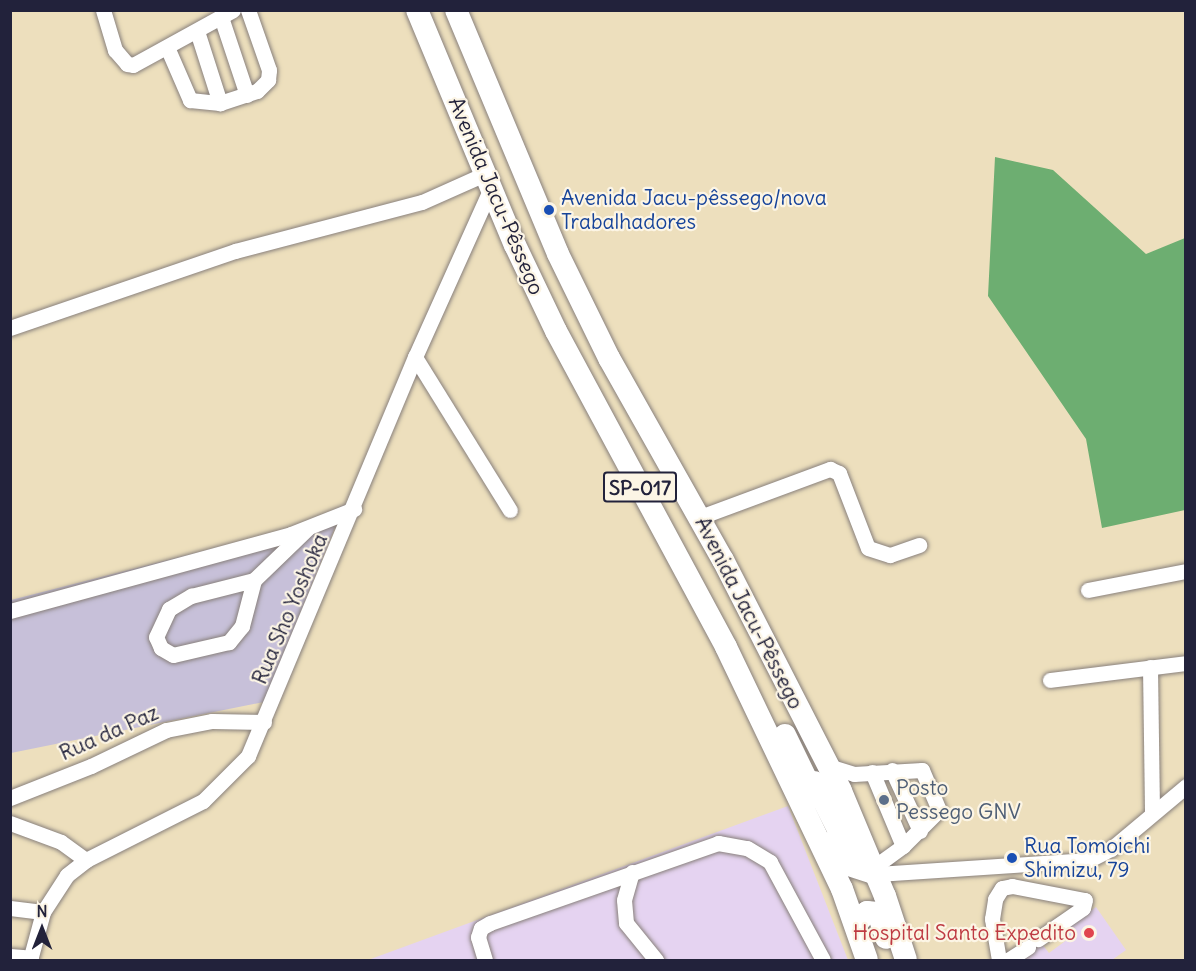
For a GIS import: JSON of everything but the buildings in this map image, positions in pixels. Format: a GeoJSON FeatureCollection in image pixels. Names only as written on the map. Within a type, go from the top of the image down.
{"type":"FeatureCollection","features":[{"type":"Feature","properties":{"kind":"highway","name":"Avenida Jacu-Pêssego"},"geometry":{"type":"LineString","coordinates":[[417,10],[488,181],[556,331],[737,670],[842,889],[859,927],[867,960]]}},
{"type":"Feature","properties":{"kind":"highway","name":"Avenida Jacu-Pêssego"},"geometry":{"type":"LineString","coordinates":[[456,10],[558,254],[609,358],[700,517],[864,841],[906,960]]}},
{"type":"Feature","properties":{"kind":"highway"},"geometry":{"type":"LineString","coordinates":[[737,670],[759,687],[846,864],[875,870],[860,905],[859,927]]}},
{"type":"Feature","properties":{"kind":"highway"},"geometry":{"type":"LineString","coordinates":[[780,728],[797,746],[846,850],[855,852],[864,841]]}},
{"type":"Feature","properties":{"kind":"highway"},"geometry":{"type":"LineString","coordinates":[[859,927],[867,912],[878,913],[893,960]]}},
{"type":"Feature","properties":{"kind":"street"},"geometry":{"type":"LineString","coordinates":[[103,10],[111,41],[127,64],[134,65],[227,15],[247,94]]}},
{"type":"Feature","properties":{"kind":"street"},"geometry":{"type":"LineString","coordinates":[[167,47],[190,100],[220,103],[264,87],[269,70],[248,10]]}},
{"type":"Feature","properties":{"kind":"street"},"geometry":{"type":"LineString","coordinates":[[197,31],[220,103]]}},
{"type":"Feature","properties":{"kind":"street"},"geometry":{"type":"LineString","coordinates":[[10,328],[235,251],[422,202],[488,181]]}},
{"type":"Feature","properties":{"kind":"street","name":"Rua Sho Yoshoka"},"geometry":{"type":"LineString","coordinates":[[31,959],[43,912],[60,883],[86,860],[203,801],[236,772],[264,722],[488,181]]}},
{"type":"Feature","properties":{"kind":"street"},"geometry":{"type":"LineString","coordinates":[[415,357],[510,510]]}},
{"type":"Feature","properties":{"kind":"street"},"geometry":{"type":"LineString","coordinates":[[700,517],[830,469],[838,472],[868,548],[890,555],[919,545]]}},
{"type":"Feature","properties":{"kind":"street"},"geometry":{"type":"LineString","coordinates":[[10,611],[306,529],[354,509]]}},
{"type":"Feature","properties":{"kind":"street"},"geometry":{"type":"LineString","coordinates":[[254,580],[242,626],[228,642],[173,655],[161,648],[156,637],[159,623],[169,609],[191,596],[254,580],[306,529]]}},
{"type":"Feature","properties":{"kind":"street"},"geometry":{"type":"LineString","coordinates":[[1088,590],[1185,571]]}},
{"type":"Feature","properties":{"kind":"street"},"geometry":{"type":"LineString","coordinates":[[1050,680],[1185,663]]}},
{"type":"Feature","properties":{"kind":"street"},"geometry":{"type":"LineString","coordinates":[[1150,667],[1152,812]]}},
{"type":"Feature","properties":{"kind":"street","name":"Rua da Paz"},"geometry":{"type":"LineString","coordinates":[[10,798],[178,726],[231,720],[264,722]]}},
{"type":"Feature","properties":{"kind":"street"},"geometry":{"type":"LineString","coordinates":[[828,766],[854,774],[922,770],[939,810],[920,831],[875,870]]}},
{"type":"Feature","properties":{"kind":"street"},"geometry":{"type":"LineString","coordinates":[[892,770],[920,831]]}},
{"type":"Feature","properties":{"kind":"street"},"geometry":{"type":"LineString","coordinates":[[872,772],[903,846]]}},
{"type":"Feature","properties":{"kind":"street"},"geometry":{"type":"LineString","coordinates":[[875,870],[1089,860],[1111,849],[1185,786]]}},
{"type":"Feature","properties":{"kind":"street"},"geometry":{"type":"LineString","coordinates":[[10,823],[61,842],[86,860]]}},
{"type":"Feature","properties":{"kind":"street"},"geometry":{"type":"LineString","coordinates":[[485,960],[478,937],[484,926],[718,843],[760,854],[770,862],[796,906],[823,960]]}},
{"type":"Feature","properties":{"kind":"street"},"geometry":{"type":"LineString","coordinates":[[632,872],[624,900],[626,923],[656,960]]}},
{"type":"Feature","properties":{"kind":"street"},"geometry":{"type":"LineString","coordinates":[[999,960],[992,920],[995,899],[1002,888],[1012,886],[1085,900],[1083,908],[1008,960]]}},
{"type":"Feature","properties":{"kind":"street"},"geometry":{"type":"LineString","coordinates":[[10,908],[43,912]]}},
{"type":"Feature","properties":{"kind":"street"},"geometry":{"type":"LineString","coordinates":[[10,956],[31,959]]}},
{"type":"Feature","properties":{"kind":"shaded area"},"geometry":{"type":"Polygon","coordinates":[[[344,505],[264,702],[11,753],[11,600],[301,526],[344,505]]]}},
{"type":"Feature","properties":{"kind":"shaded area"},"geometry":{"type":"Polygon","coordinates":[[[788,806],[848,960],[368,960],[788,806]]]}},
{"type":"Feature","properties":{"kind":"shaded area","name":"Hospital Santo Expedito"},"geometry":{"type":"Polygon","coordinates":[[[1096,907],[1126,950],[1112,960],[1020,960],[1025,942],[1035,935],[1049,953],[1068,939],[1063,931],[1096,907]]]}},
{"type":"Feature","properties":{"kind":"green space"},"geometry":{"type":"Polygon","coordinates":[[[995,157],[1053,170],[1146,254],[1185,238],[1185,510],[1102,528],[1086,439],[988,296],[995,157]]]}},
{"type":"Feature","properties":{"kind":"place","name":"Avenida Jacu-pêssego/nova Trabalhadores"},"geometry":{"type":"Point","coordinates":[549,210]}},
{"type":"Feature","properties":{"kind":"place","name":"Posto Pessego GNV"},"geometry":{"type":"Point","coordinates":[884,800]}},
{"type":"Feature","properties":{"kind":"place","name":"Rua Tomoichi Shimizu, 79"},"geometry":{"type":"Point","coordinates":[1012,858]}},
{"type":"Feature","properties":{"kind":"place","name":"Hospital Santo Expedito"},"geometry":{"type":"Point","coordinates":[1089,933]}}]}
